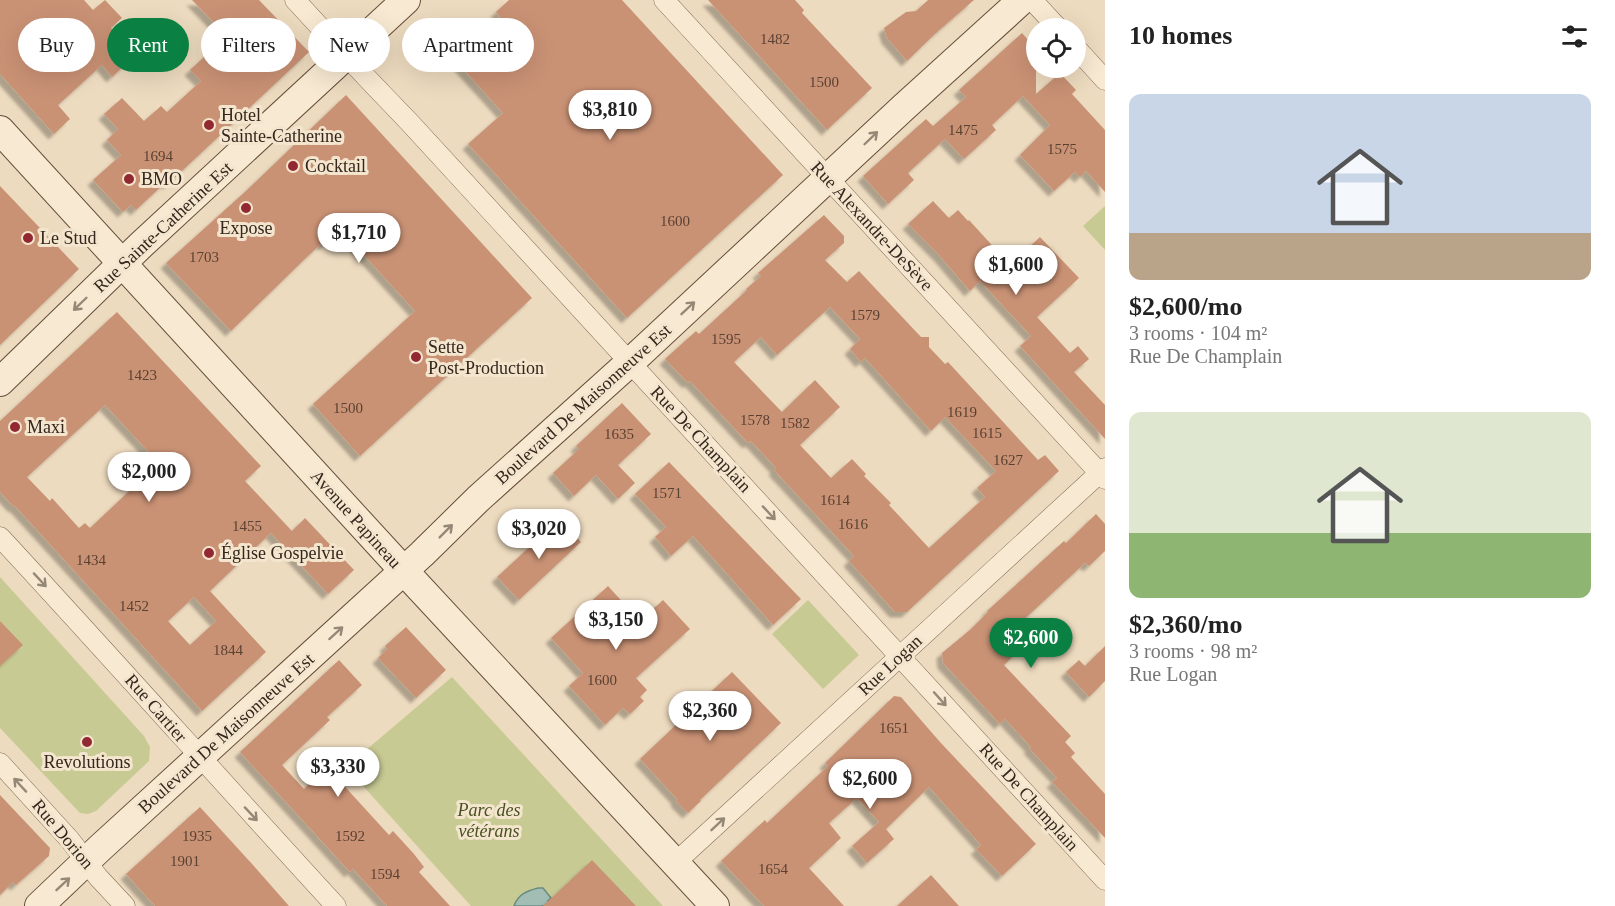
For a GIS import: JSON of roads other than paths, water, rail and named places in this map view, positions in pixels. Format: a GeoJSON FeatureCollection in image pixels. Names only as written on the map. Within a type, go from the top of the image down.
{"type":"FeatureCollection","features":[{"type":"Feature","properties":{"kind":"street","name":"Rue De Champlain"},"geometry":{"type":"LineString","coordinates":[[295,0],[311,18]]}},
{"type":"Feature","properties":{"kind":"street","name":"Rue Sainte-Catherine Est"},"geometry":{"type":"LineString","coordinates":[[387,18],[406,0]]}},
{"type":"Feature","properties":{"kind":"street","name":"Rue Alexandre-DeSève"},"geometry":{"type":"LineString","coordinates":[[664,0],[1103,474]]}},
{"type":"Feature","properties":{"kind":"street","name":"Boulevard De Maisonneuve Est"},"geometry":{"type":"LineString","coordinates":[[39,906],[404,571],[478,499],[630,362],[903,107],[1022,0]]}},
{"type":"Feature","properties":{"kind":"street"},"geometry":{"type":"LineString","coordinates":[[1032,0],[1049,18]]}},
{"type":"Feature","properties":{"kind":"street"},"geometry":{"type":"LineString","coordinates":[[1086,59],[1105,80]]}},
{"type":"Feature","properties":{"kind":"street","name":"Rue Sainte-Catherine Est"},"geometry":{"type":"LineString","coordinates":[[0,382],[122,264],[329,72]]}},
{"type":"Feature","properties":{"kind":"street","name":"Rue De Champlain"},"geometry":{"type":"LineString","coordinates":[[361,72],[1105,880]]}},
{"type":"Feature","properties":{"kind":"street","name":"Avenue Papineau"},"geometry":{"type":"LineString","coordinates":[[0,130],[715,906]]}},
{"type":"Feature","properties":{"kind":"street","name":"Rue Logan"},"geometry":{"type":"LineString","coordinates":[[675,863],[900,656],[1103,474]]}},
{"type":"Feature","properties":{"kind":"street","name":"Rue Cartier"},"geometry":{"type":"LineString","coordinates":[[0,537],[336,906]]}},
{"type":"Feature","properties":{"kind":"street","name":"Rue Dorion"},"geometry":{"type":"LineString","coordinates":[[0,763],[70,840],[98,877],[125,906]]}},
{"type":"Feature","properties":{"kind":"water"},"geometry":{"type":"Polygon","coordinates":[[[543,888],[551,898],[548,901],[553,906],[514,906],[523,894],[543,888]]]}},
{"type":"Feature","properties":{"kind":"place","name":"Hotel Sainte-Catherine"},"geometry":{"type":"Point","coordinates":[209,125]}},
{"type":"Feature","properties":{"kind":"place","name":"Cocktail"},"geometry":{"type":"Point","coordinates":[293,166]}},
{"type":"Feature","properties":{"kind":"place","name":"BMO"},"geometry":{"type":"Point","coordinates":[129,179]}},
{"type":"Feature","properties":{"kind":"place","name":"Expose"},"geometry":{"type":"Point","coordinates":[246,208]}},
{"type":"Feature","properties":{"kind":"place","name":"Le Stud"},"geometry":{"type":"Point","coordinates":[28,238]}},
{"type":"Feature","properties":{"kind":"place","name":"Sette Post-Production"},"geometry":{"type":"Point","coordinates":[416,357]}},
{"type":"Feature","properties":{"kind":"place","name":"Maxi"},"geometry":{"type":"Point","coordinates":[15,427]}},
{"type":"Feature","properties":{"kind":"place","name":"Église Gospelvie"},"geometry":{"type":"Point","coordinates":[209,553]}},
{"type":"Feature","properties":{"kind":"place","name":"Revolutions"},"geometry":{"type":"Point","coordinates":[87,742]}},
{"type":"Feature","properties":{"kind":"park label","name":"Parc des vétérans"},"geometry":{"type":"Point","coordinates":[489,820]}}]}
